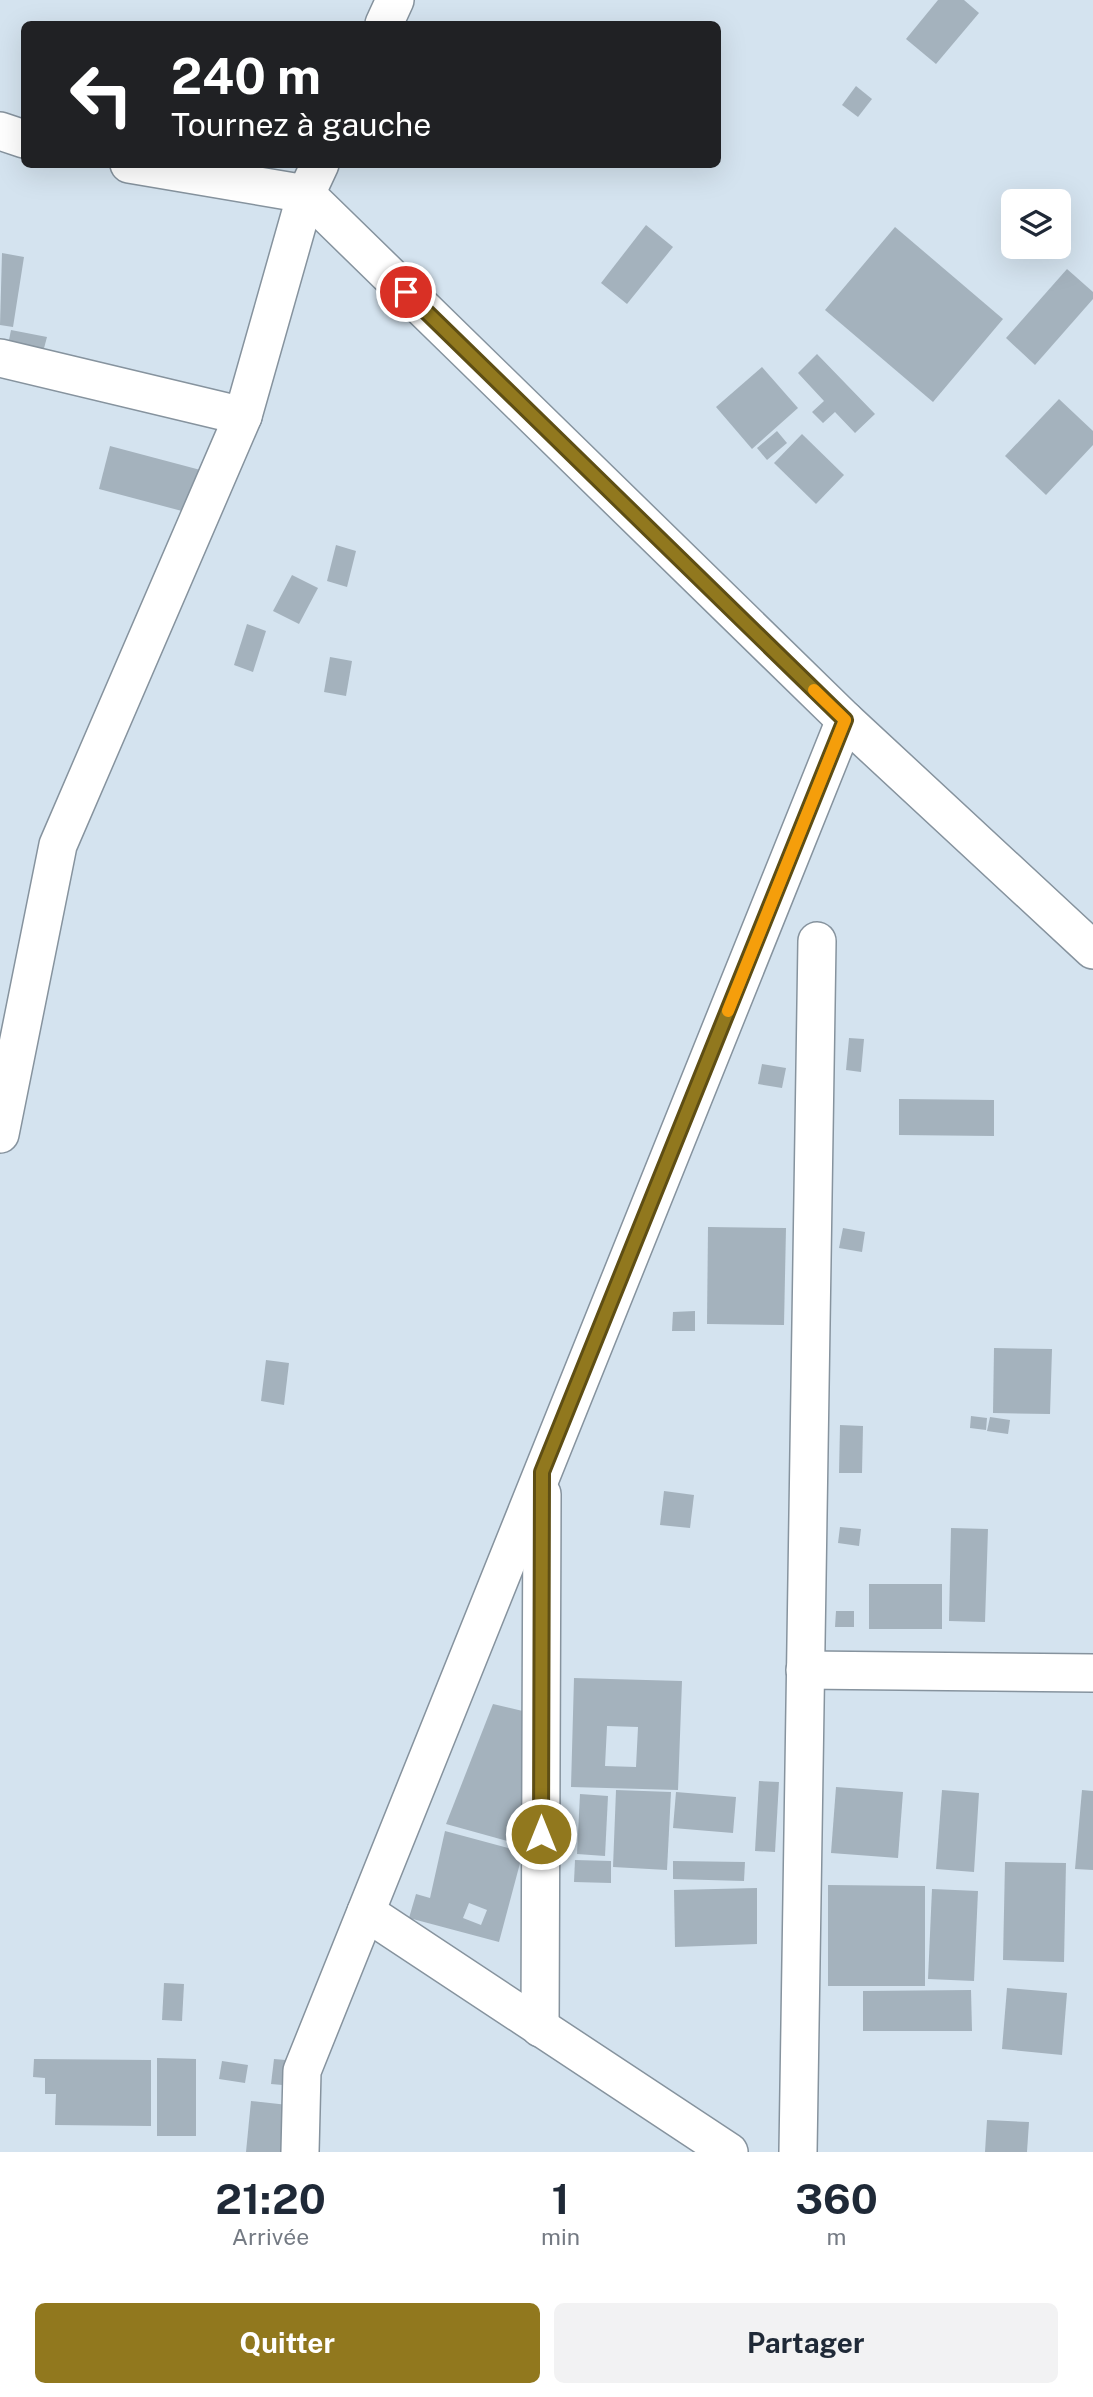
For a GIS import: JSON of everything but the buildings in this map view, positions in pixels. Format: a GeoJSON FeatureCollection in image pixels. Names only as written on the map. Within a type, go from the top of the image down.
{"type":"FeatureCollection","features":[{"type":"Feature","properties":{"kind":"street"},"geometry":{"type":"LineString","coordinates":[[385,21],[395,0]]}},
{"type":"Feature","properties":{"kind":"street"},"geometry":{"type":"LineString","coordinates":[[0,131],[21,138]]}},
{"type":"Feature","properties":{"kind":"street"},"geometry":{"type":"LineString","coordinates":[[178,168],[313,179],[845,720],[1093,950]]}},
{"type":"Feature","properties":{"kind":"street"},"geometry":{"type":"LineString","coordinates":[[0,1134],[58,845],[243,416],[313,179]]}},
{"type":"Feature","properties":{"kind":"street"},"geometry":{"type":"LineString","coordinates":[[0,358],[243,416]]}},
{"type":"Feature","properties":{"kind":"street"},"geometry":{"type":"LineString","coordinates":[[300,2152],[302,2071],[845,720]]}},
{"type":"Feature","properties":{"kind":"street"},"geometry":{"type":"LineString","coordinates":[[799,2152],[817,941]]}},
{"type":"Feature","properties":{"kind":"street"},"geometry":{"type":"LineString","coordinates":[[540,2028],[542,1472]]}},
{"type":"Feature","properties":{"kind":"street"},"geometry":{"type":"LineString","coordinates":[[806,1670],[1093,1673]]}},
{"type":"Feature","properties":{"kind":"street"},"geometry":{"type":"LineString","coordinates":[[366,1912],[729,2152]]}},
{"type":"Feature","properties":{"kind":"slow traffic"},"geometry":{"type":"LineString","coordinates":[[728,1011],[845,720],[814,690]]}},
{"type":"Feature","properties":{"kind":"route"},"geometry":{"type":"LineString","coordinates":[[406,292],[845,720],[542,1472],[541,1834]]}}]}
